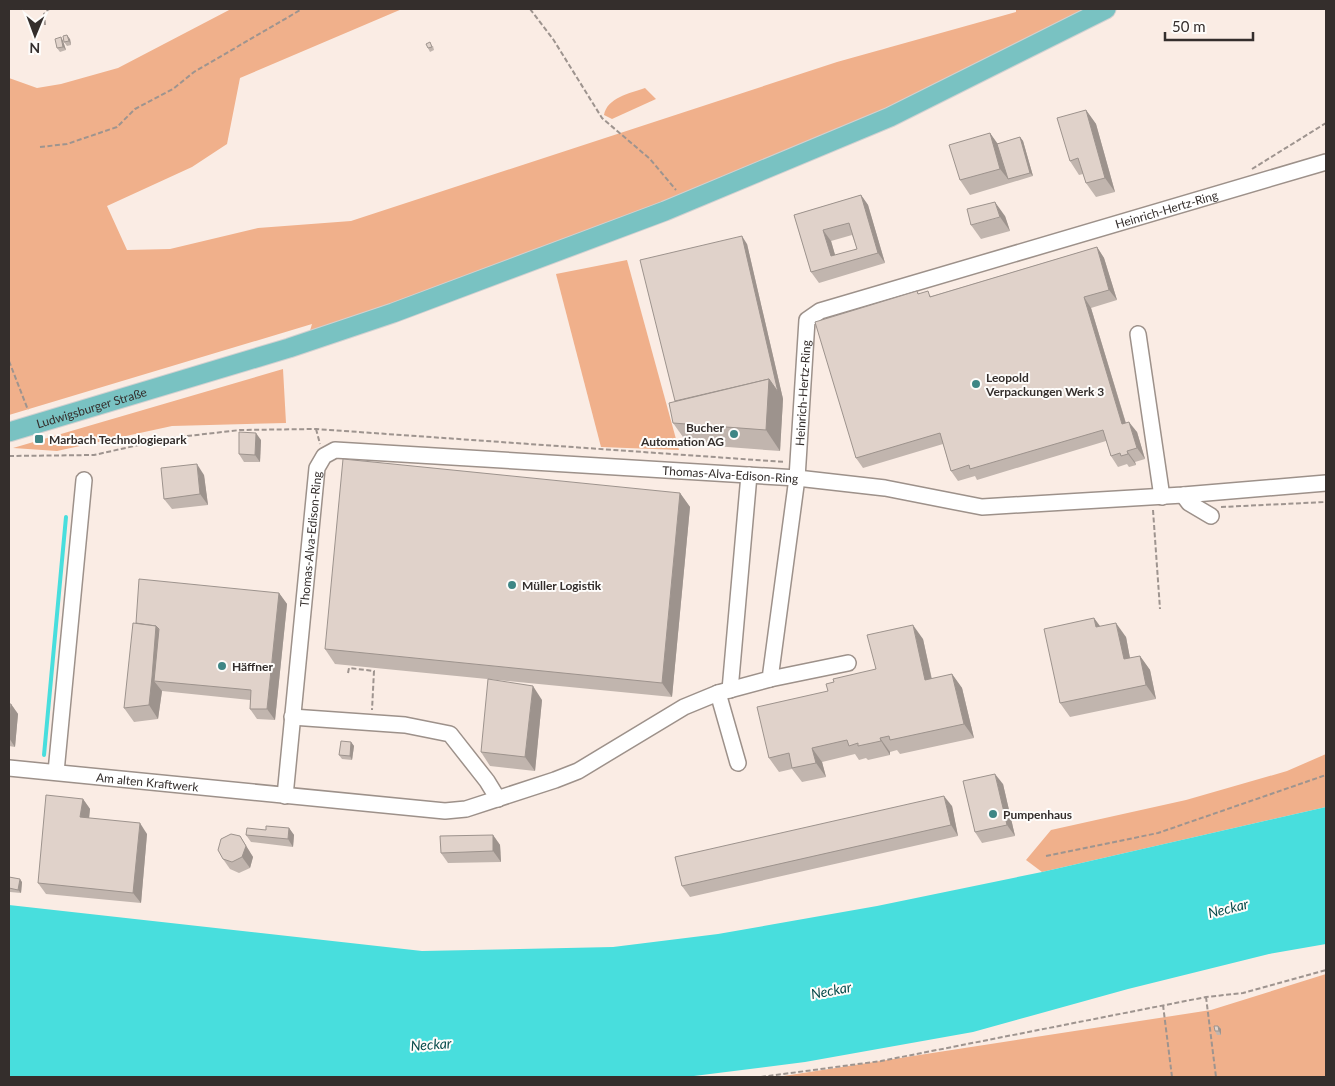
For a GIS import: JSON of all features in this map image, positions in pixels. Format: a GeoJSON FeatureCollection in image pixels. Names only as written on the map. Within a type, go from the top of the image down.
{"type":"FeatureCollection","features":[{"type":"Feature","properties":{"kind":"main road","name":"Ludwigsburger Straße"},"geometry":{"type":"LineString","coordinates":[[9,432],[289,348],[393,313],[684,203],[890,117],[1106,9]]}},
{"type":"Feature","properties":{"kind":"street","name":"Heinrich-Hertz-Ring"},"geometry":{"type":"LineString","coordinates":[[797,478],[807,320],[820,311],[1326,162]]}},
{"type":"Feature","properties":{"kind":"street"},"geometry":{"type":"LineString","coordinates":[[1138,334],[1157,497]]}},
{"type":"Feature","properties":{"kind":"street","name":"Thomas-Alva-Edison-Ring"},"geometry":{"type":"LineString","coordinates":[[285,796],[317,468],[324,456],[335,450],[797,478],[770,679]]}},
{"type":"Feature","properties":{"kind":"street"},"geometry":{"type":"LineString","coordinates":[[738,763],[724,691],[749,475]]}},
{"type":"Feature","properties":{"kind":"street"},"geometry":{"type":"LineString","coordinates":[[797,478],[885,488],[982,507],[1157,497],[1326,483]]}},
{"type":"Feature","properties":{"kind":"street"},"geometry":{"type":"LineString","coordinates":[[56,772],[84,480]]}},
{"type":"Feature","properties":{"kind":"street"},"geometry":{"type":"LineString","coordinates":[[1184,495],[1189,503],[1205,512]]}},
{"type":"Feature","properties":{"kind":"street"},"geometry":{"type":"LineString","coordinates":[[285,796],[445,811],[466,809],[578,771],[651,725],[724,691],[848,662]]}},
{"type":"Feature","properties":{"kind":"street"},"geometry":{"type":"LineString","coordinates":[[292,716],[405,725],[450,734],[487,781],[498,799]]}},
{"type":"Feature","properties":{"kind":"street","name":"Am alten Kraftwerk"},"geometry":{"type":"LineString","coordinates":[[9,768],[285,796]]}},
{"type":"Feature","properties":{"kind":"path"},"geometry":{"type":"LineString","coordinates":[[45,25],[44,14],[49,9]]}},
{"type":"Feature","properties":{"kind":"path"},"geometry":{"type":"LineString","coordinates":[[40,147],[67,144],[116,128],[135,110],[173,89],[194,72],[302,9]]}},
{"type":"Feature","properties":{"kind":"path"},"geometry":{"type":"LineString","coordinates":[[530,9],[553,39],[602,118],[650,159],[674,186],[684,203]]}},
{"type":"Feature","properties":{"kind":"path"},"geometry":{"type":"LineString","coordinates":[[1249,171],[1326,123]]}},
{"type":"Feature","properties":{"kind":"path"},"geometry":{"type":"LineString","coordinates":[[9,361],[34,424]]}},
{"type":"Feature","properties":{"kind":"path"},"geometry":{"type":"LineString","coordinates":[[9,456],[94,455],[170,438],[240,430],[316,429],[798,463]]}},
{"type":"Feature","properties":{"kind":"path"},"geometry":{"type":"LineString","coordinates":[[1157,497],[1160,609]]}},
{"type":"Feature","properties":{"kind":"path"},"geometry":{"type":"LineString","coordinates":[[1205,512],[1326,502]]}},
{"type":"Feature","properties":{"kind":"path"},"geometry":{"type":"LineString","coordinates":[[348,673],[349,668],[374,671],[373,709],[369,714],[357,717],[356,722]]}},
{"type":"Feature","properties":{"kind":"path"},"geometry":{"type":"LineString","coordinates":[[1046,856],[1158,833],[1326,775]]}},
{"type":"Feature","properties":{"kind":"path"},"geometry":{"type":"LineString","coordinates":[[761,1077],[881,1061],[1163,1005],[1206,997],[1243,993],[1326,970]]}},
{"type":"Feature","properties":{"kind":"path"},"geometry":{"type":"LineString","coordinates":[[1206,997],[1216,1077]]}},
{"type":"Feature","properties":{"kind":"path"},"geometry":{"type":"LineString","coordinates":[[1163,1005],[1172,1077]]}},
{"type":"Feature","properties":{"kind":"shaded area"},"geometry":{"type":"Polygon","coordinates":[[[231,9],[402,9],[240,78],[227,144],[192,167],[107,206],[127,250],[170,249],[258,228],[351,221],[837,62],[1016,12],[1016,9],[1096,9],[889,112],[678,201],[309,334],[312,324],[9,415],[9,78],[37,88],[61,84],[118,68],[231,9]]]}},
{"type":"Feature","properties":{"kind":"shaded area"},"geometry":{"type":"Polygon","coordinates":[[[645,88],[656,99],[612,119],[604,115],[606,109],[614,100],[645,88]]]}},
{"type":"Feature","properties":{"kind":"shaded area"},"geometry":{"type":"Polygon","coordinates":[[[627,260],[679,450],[601,447],[556,274],[627,260]]]}},
{"type":"Feature","properties":{"kind":"shaded area"},"geometry":{"type":"Polygon","coordinates":[[[283,369],[286,423],[172,426],[57,451],[13,448],[283,369]]]}},
{"type":"Feature","properties":{"kind":"shaded area"},"geometry":{"type":"Polygon","coordinates":[[[1326,754],[1326,807],[1042,872],[1026,860],[1051,830],[1186,800],[1287,771],[1326,754]]]}},
{"type":"Feature","properties":{"kind":"shaded area"},"geometry":{"type":"Polygon","coordinates":[[[1326,974],[1326,1077],[777,1077],[1211,1010],[1326,974]]]}},
{"type":"Feature","properties":{"kind":"water","name":"Neckar"},"geometry":{"type":"Polygon","coordinates":[[[1326,807],[1326,944],[1269,954],[1128,989],[973,1032],[805,1062],[686,1077],[9,1077],[9,905],[422,951],[613,947],[718,934],[877,906],[1042,872],[1326,807]]]}},
{"type":"Feature","properties":{"kind":"building"},"geometry":{"type":"Polygon","coordinates":[[[67,35],[69,41],[64,42],[63,36],[67,35]]]}},
{"type":"Feature","properties":{"kind":"building"},"geometry":{"type":"Polygon","coordinates":[[[61,37],[63,47],[57,48],[55,39],[61,37]]]}},
{"type":"Feature","properties":{"kind":"building"},"geometry":{"type":"Polygon","coordinates":[[[430,42],[432,47],[428,48],[426,44],[430,42]]]}},
{"type":"Feature","properties":{"kind":"building"},"geometry":{"type":"Polygon","coordinates":[[[1086,110],[1105,178],[1086,183],[1078,158],[1070,161],[1057,118],[1086,110]]]}},
{"type":"Feature","properties":{"kind":"building"},"geometry":{"type":"Polygon","coordinates":[[[990,133],[1000,169],[960,180],[949,145],[990,133]]]}},
{"type":"Feature","properties":{"kind":"building"},"geometry":{"type":"Polygon","coordinates":[[[1020,137],[1030,173],[1008,179],[997,144],[1020,137]]]}},
{"type":"Feature","properties":{"kind":"building"},"geometry":{"type":"Polygon","coordinates":[[[861,195],[878,253],[811,272],[794,215],[861,195]],[[849,223],[823,230],[831,256],[857,249],[849,223]]]}},
{"type":"Feature","properties":{"kind":"building"},"geometry":{"type":"Polygon","coordinates":[[[995,202],[1000,217],[971,225],[967,209],[995,202]]]}},
{"type":"Feature","properties":{"kind":"building"},"geometry":{"type":"Polygon","coordinates":[[[742,236],[778,392],[769,379],[675,401],[640,260],[742,236]]]}},
{"type":"Feature","properties":{"kind":"building","name":"Leopold Verpackungen Werk 3"},"geometry":{"type":"Polygon","coordinates":[[[1097,247],[1109,290],[1084,297],[1122,424],[1129,422],[1137,448],[1127,451],[1128,454],[1121,456],[1120,453],[1111,456],[1103,430],[970,469],[969,465],[951,471],[940,433],[856,458],[815,322],[917,291],[918,294],[928,291],[930,297],[1097,247]]]}},
{"type":"Feature","properties":{"kind":"building"},"geometry":{"type":"Polygon","coordinates":[[[769,379],[766,430],[673,423],[669,403],[769,379]]]}},
{"type":"Feature","properties":{"kind":"building"},"geometry":{"type":"Polygon","coordinates":[[[239,432],[256,433],[255,455],[239,454],[239,432]]]}},
{"type":"Feature","properties":{"kind":"building","name":"Müller Logistik"},"geometry":{"type":"Polygon","coordinates":[[[343,459],[680,493],[662,683],[325,649],[343,459]]]}},
{"type":"Feature","properties":{"kind":"building"},"geometry":{"type":"Polygon","coordinates":[[[197,464],[200,494],[164,499],[161,468],[197,464]]]}},
{"type":"Feature","properties":{"kind":"building","name":"Häffner"},"geometry":{"type":"Polygon","coordinates":[[[139,579],[279,593],[267,709],[250,709],[251,690],[154,681],[159,629],[156,626],[136,623],[139,579]]]}},
{"type":"Feature","properties":{"kind":"building"},"geometry":{"type":"Polygon","coordinates":[[[1094,618],[1096,627],[1116,623],[1124,659],[1140,656],[1146,685],[1060,703],[1044,629],[1094,618]]]}},
{"type":"Feature","properties":{"kind":"building"},"geometry":{"type":"Polygon","coordinates":[[[133,623],[156,626],[152,677],[149,705],[124,708],[133,623]]]}},
{"type":"Feature","properties":{"kind":"building"},"geometry":{"type":"Polygon","coordinates":[[[913,625],[925,680],[952,674],[964,724],[890,740],[889,736],[880,738],[881,741],[858,746],[858,743],[849,746],[847,740],[812,748],[816,763],[792,768],[789,753],[769,758],[757,707],[828,691],[826,684],[834,682],[833,679],[876,669],[867,635],[913,625]]]}},
{"type":"Feature","properties":{"kind":"building"},"geometry":{"type":"Polygon","coordinates":[[[488,679],[533,686],[525,757],[481,752],[488,679]]]}},
{"type":"Feature","properties":{"kind":"building"},"geometry":{"type":"Polygon","coordinates":[[[9,704],[11,704],[9,724],[9,704]]]}},
{"type":"Feature","properties":{"kind":"building"},"geometry":{"type":"Polygon","coordinates":[[[341,741],[351,742],[350,756],[339,755],[341,741]]]}},
{"type":"Feature","properties":{"kind":"building","name":"Pumpenhaus"},"geometry":{"type":"Polygon","coordinates":[[[995,774],[1007,825],[975,832],[963,781],[995,774]]]}},
{"type":"Feature","properties":{"kind":"building"},"geometry":{"type":"Polygon","coordinates":[[[46,795],[83,799],[80,817],[140,823],[133,893],[38,883],[46,795]]]}},
{"type":"Feature","properties":{"kind":"building"},"geometry":{"type":"Polygon","coordinates":[[[944,796],[951,825],[682,886],[675,857],[944,796]]]}},
{"type":"Feature","properties":{"kind":"building"},"geometry":{"type":"Polygon","coordinates":[[[266,826],[289,828],[288,839],[246,835],[247,828],[266,830],[266,826]]]}},
{"type":"Feature","properties":{"kind":"building"},"geometry":{"type":"Polygon","coordinates":[[[231,834],[240,836],[246,846],[242,857],[232,862],[223,859],[218,850],[221,839],[231,834]]]}},
{"type":"Feature","properties":{"kind":"building"},"geometry":{"type":"Polygon","coordinates":[[[493,835],[493,851],[441,853],[440,836],[493,835]]]}},
{"type":"Feature","properties":{"kind":"building"},"geometry":{"type":"Polygon","coordinates":[[[9,877],[20,879],[18,890],[9,888],[9,877]]]}},
{"type":"Feature","properties":{"kind":"building"},"geometry":{"type":"Polygon","coordinates":[[[1214,1026],[1218,1026],[1219,1031],[1215,1031],[1214,1026]]]}},
{"type":"Feature","properties":{"kind":"waterway"},"geometry":{"type":"LineString","coordinates":[[44,755],[66,517]]}},
{"type":"Feature","properties":{"kind":"place","name":"Leopold Verpackungen Werk 3"},"geometry":{"type":"Point","coordinates":[976,384]}},
{"type":"Feature","properties":{"kind":"place","name":"Bucher Automation AG"},"geometry":{"type":"Point","coordinates":[734,434]}},
{"type":"Feature","properties":{"kind":"place","name":"Marbach Technologiepark"},"geometry":{"type":"Point","coordinates":[39,439]}},
{"type":"Feature","properties":{"kind":"place","name":"Müller Logistik"},"geometry":{"type":"Point","coordinates":[512,585]}},
{"type":"Feature","properties":{"kind":"place","name":"Häffner"},"geometry":{"type":"Point","coordinates":[222,666]}},
{"type":"Feature","properties":{"kind":"place","name":"Pumpenhaus"},"geometry":{"type":"Point","coordinates":[993,814]}}]}
